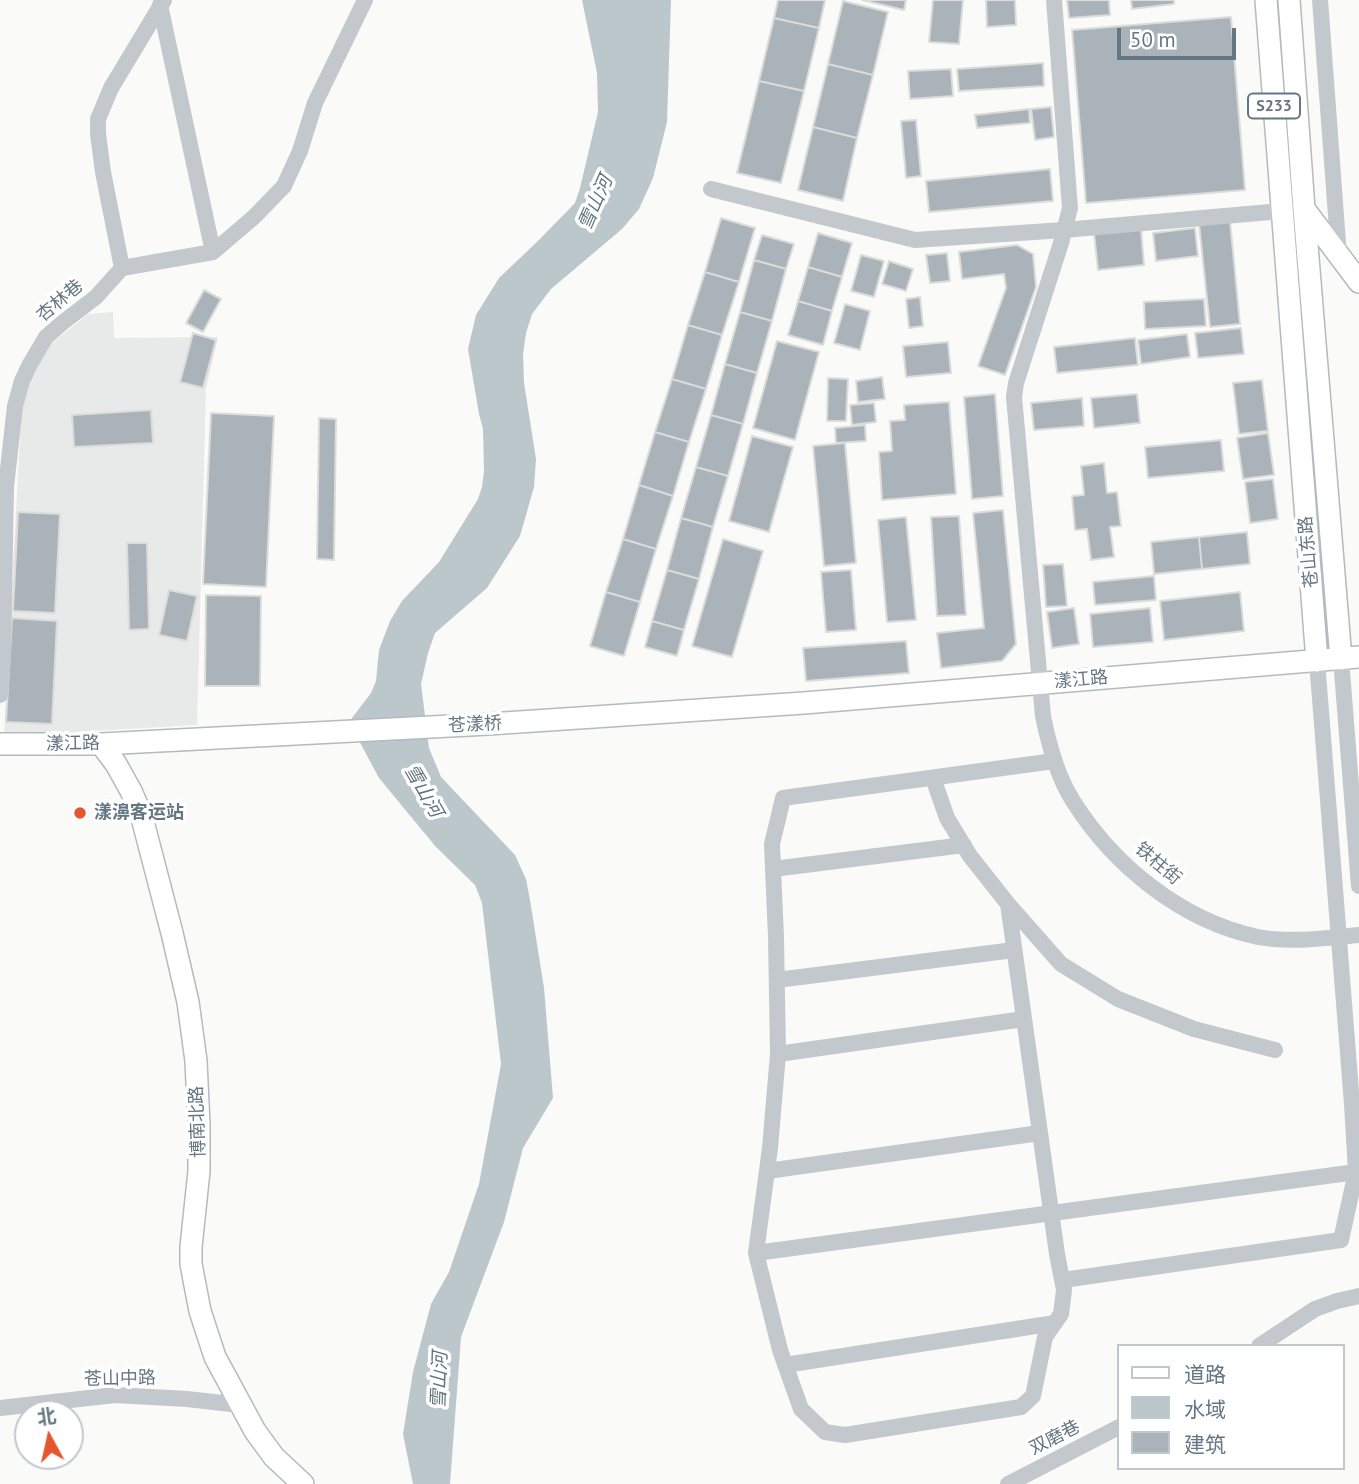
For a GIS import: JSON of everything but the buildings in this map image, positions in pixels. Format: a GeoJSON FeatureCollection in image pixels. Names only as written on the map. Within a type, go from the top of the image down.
{"type":"FeatureCollection","features":[{"type":"Feature","properties":{"kind":"main road","name":"苍山东路"},"geometry":{"type":"LineString","coordinates":[[1266,0],[1317,660]]}},
{"type":"Feature","properties":{"kind":"main road","name":"苍山东路"},"geometry":{"type":"LineString","coordinates":[[1289,0],[1304,209],[1350,658]]}},
{"type":"Feature","properties":{"kind":"main road"},"geometry":{"type":"LineString","coordinates":[[1282,211],[1304,209],[1359,282]]}},
{"type":"Feature","properties":{"kind":"main road","name":"漾江路"},"geometry":{"type":"LineString","coordinates":[[804,703],[1350,658]]}},
{"type":"Feature","properties":{"kind":"main road","name":"苍漾桥"},"geometry":{"type":"LineString","coordinates":[[146,742],[489,724],[804,703]]}},
{"type":"Feature","properties":{"kind":"main road","name":"漾江路"},"geometry":{"type":"LineString","coordinates":[[0,744],[146,742]]}},
{"type":"Feature","properties":{"kind":"main road","name":"博南北路"},"geometry":{"type":"LineString","coordinates":[[101,744],[131,790],[141,814],[188,1002],[196,1061],[200,1171],[191,1247],[194,1286],[207,1335],[215,1357],[264,1445],[303,1484]]}},
{"type":"Feature","properties":{"kind":"street"},"geometry":{"type":"LineString","coordinates":[[162,2],[111,88],[98,119],[103,172],[122,268],[213,252],[284,187],[300,151],[315,103],[365,0]]}},
{"type":"Feature","properties":{"kind":"street","name":"铁柱街"},"geometry":{"type":"LineString","coordinates":[[1054,0],[1070,208],[1014,397],[1043,716],[1054,761],[1072,800],[1094,831],[1148,885],[1178,905],[1217,925],[1258,937],[1290,940],[1359,935]]}},
{"type":"Feature","properties":{"kind":"street"},"geometry":{"type":"LineString","coordinates":[[1320,0],[1339,256]]}},
{"type":"Feature","properties":{"kind":"street"},"geometry":{"type":"LineString","coordinates":[[162,2],[213,252]]}},
{"type":"Feature","properties":{"kind":"street"},"geometry":{"type":"LineString","coordinates":[[710,189],[915,240],[1282,211]]}},
{"type":"Feature","properties":{"kind":"street","name":"杏林巷"},"geometry":{"type":"LineString","coordinates":[[0,695],[6,487],[16,406],[22,381],[46,337],[96,297],[122,268]]}},
{"type":"Feature","properties":{"kind":"street","name":"苍山东路"},"geometry":{"type":"LineString","coordinates":[[1350,658],[1359,886]]}},
{"type":"Feature","properties":{"kind":"street","name":"苍山东路"},"geometry":{"type":"LineString","coordinates":[[1063,1280],[1341,1240],[1357,1166],[1317,660]]}},
{"type":"Feature","properties":{"kind":"street"},"geometry":{"type":"LineString","coordinates":[[1008,904],[1065,1290],[1061,1314],[1045,1337],[1033,1396],[1021,1407],[845,1435],[825,1432],[802,1409],[785,1365],[756,1253],[778,1054],[772,844],[783,798],[1054,761]]}},
{"type":"Feature","properties":{"kind":"street"},"geometry":{"type":"LineString","coordinates":[[933,778],[947,818],[964,845],[1008,904],[1061,964],[1118,999],[1194,1029],[1275,1050]]}},
{"type":"Feature","properties":{"kind":"street"},"geometry":{"type":"LineString","coordinates":[[773,869],[964,845]]}},
{"type":"Feature","properties":{"kind":"street"},"geometry":{"type":"LineString","coordinates":[[777,980],[1014,950]]}},
{"type":"Feature","properties":{"kind":"street"},"geometry":{"type":"LineString","coordinates":[[778,1054],[1024,1020]]}},
{"type":"Feature","properties":{"kind":"street"},"geometry":{"type":"LineString","coordinates":[[767,1171],[1040,1133]]}},
{"type":"Feature","properties":{"kind":"street"},"geometry":{"type":"LineString","coordinates":[[756,1253],[1052,1213],[1357,1166]]}},
{"type":"Feature","properties":{"kind":"street"},"geometry":{"type":"LineString","coordinates":[[1262,1344],[1315,1309],[1359,1296]]}},
{"type":"Feature","properties":{"kind":"street"},"geometry":{"type":"LineString","coordinates":[[785,1365],[1055,1323]]}},
{"type":"Feature","properties":{"kind":"street","name":"苍山中路"},"geometry":{"type":"LineString","coordinates":[[0,1408],[116,1395],[240,1405]]}},
{"type":"Feature","properties":{"kind":"street","name":"双磨巷"},"geometry":{"type":"LineString","coordinates":[[1008,1484],[1118,1428]]}},
{"type":"Feature","properties":{"kind":"shaded area"},"geometry":{"type":"Polygon","coordinates":[[[113,312],[114,338],[218,337],[206,389],[197,725],[4,736],[22,398],[47,347],[88,314],[113,312]]]}},
{"type":"Feature","properties":{"kind":"water","name":"雪山河"},"geometry":{"type":"Polygon","coordinates":[[[582,0],[671,0],[667,122],[653,178],[639,209],[622,229],[551,289],[532,314],[523,354],[524,383],[536,459],[534,487],[520,536],[487,588],[435,633],[421,684],[429,748],[441,777],[515,855],[526,879],[544,988],[553,1098],[523,1148],[504,1222],[461,1337],[450,1484],[413,1484],[403,1434],[413,1372],[431,1304],[449,1272],[479,1184],[501,1064],[482,903],[475,885],[436,847],[379,778],[349,722],[371,693],[376,681],[379,650],[390,621],[402,601],[439,562],[478,499],[482,487],[483,429],[468,349],[476,315],[499,278],[575,203],[580,188],[598,112],[597,73],[582,0]]]}},
{"type":"Feature","properties":{"kind":"place","name":"漾濞客运站"},"geometry":{"type":"Point","coordinates":[80,813]}}]}
